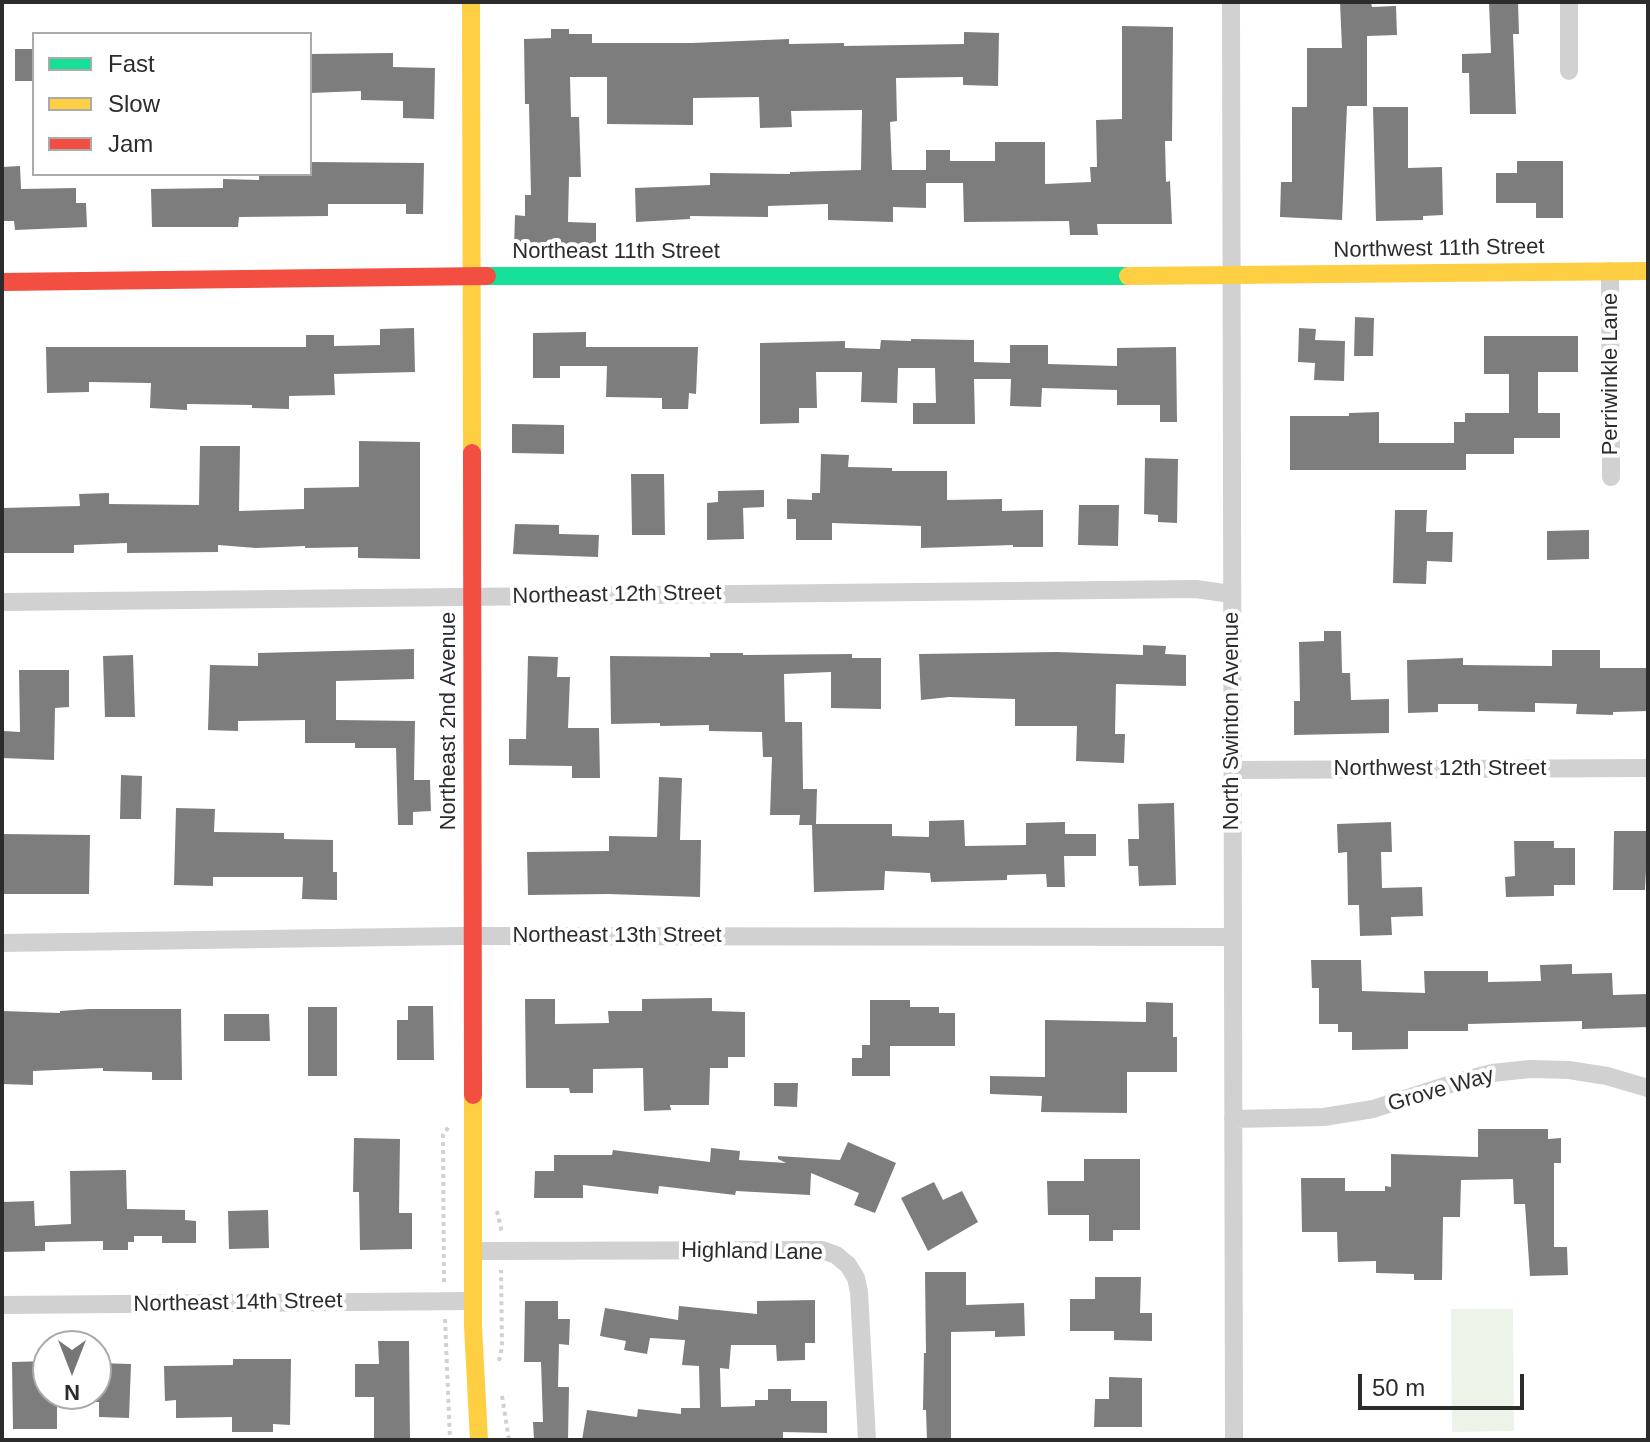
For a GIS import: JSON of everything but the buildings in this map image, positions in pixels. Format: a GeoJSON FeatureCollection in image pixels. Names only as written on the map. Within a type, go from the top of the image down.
{"type":"FeatureCollection","features":[{"type":"Feature","properties":{"kind":"street","name":"Northeast 2nd Avenue"},"geometry":{"type":"LineString","coordinates":[[471,2],[473,1301],[479,1440]]}},
{"type":"Feature","properties":{"kind":"street","name":"North Swinton Avenue"},"geometry":{"type":"LineString","coordinates":[[1231,2],[1234,1440]]}},
{"type":"Feature","properties":{"kind":"street"},"geometry":{"type":"LineString","coordinates":[[1569,2],[1569,71]]}},
{"type":"Feature","properties":{"kind":"street","name":"Perriwinkle Lane"},"geometry":{"type":"LineString","coordinates":[[1610,271],[1611,477]]}},
{"type":"Feature","properties":{"kind":"street","name":"Northwest 11th Street"},"geometry":{"type":"LineString","coordinates":[[1231,276],[1648,271]]}},
{"type":"Feature","properties":{"kind":"street","name":"Northeast 11th Street"},"geometry":{"type":"LineString","coordinates":[[2,282],[472,276],[1231,276]]}},
{"type":"Feature","properties":{"kind":"street","name":"Northeast 12th Street"},"geometry":{"type":"LineString","coordinates":[[2,602],[1196,589],[1231,594]]}},
{"type":"Feature","properties":{"kind":"street","name":"Northwest 12th Street"},"geometry":{"type":"LineString","coordinates":[[1232,770],[1648,768]]}},
{"type":"Feature","properties":{"kind":"street","name":"Northeast 13th Street"},"geometry":{"type":"LineString","coordinates":[[2,943],[473,936],[1233,937]]}},
{"type":"Feature","properties":{"kind":"street","name":"Grove Way"},"geometry":{"type":"LineString","coordinates":[[1233,1119],[1324,1117],[1373,1109],[1492,1073],[1530,1069],[1569,1070],[1607,1076],[1648,1088]]}},
{"type":"Feature","properties":{"kind":"street","name":"Highland Lane"},"geometry":{"type":"LineString","coordinates":[[473,1251],[822,1250],[836,1255],[848,1265],[856,1278],[859,1292],[867,1440]]}},
{"type":"Feature","properties":{"kind":"street","name":"Northeast 14th Street"},"geometry":{"type":"LineString","coordinates":[[2,1305],[473,1301]]}},
{"type":"Feature","properties":{"kind":"shaded area"},"geometry":{"type":"Polygon","coordinates":[[[1451,1309],[1513,1309],[1514,1431],[1452,1432],[1451,1309]]]}},
{"type":"Feature","properties":{"kind":"traffic: fast"},"geometry":{"type":"LineString","coordinates":[[487,276],[1128,276]]}},
{"type":"Feature","properties":{"kind":"traffic: slow"},"geometry":{"type":"LineString","coordinates":[[471,2],[472,453]]}},
{"type":"Feature","properties":{"kind":"traffic: slow"},"geometry":{"type":"LineString","coordinates":[[1128,276],[1648,271]]}},
{"type":"Feature","properties":{"kind":"traffic: slow"},"geometry":{"type":"LineString","coordinates":[[473,1095],[473,1326],[479,1440]]}},
{"type":"Feature","properties":{"kind":"traffic: jam"},"geometry":{"type":"LineString","coordinates":[[2,282],[487,276]]}},
{"type":"Feature","properties":{"kind":"traffic: jam"},"geometry":{"type":"LineString","coordinates":[[472,453],[473,1095]]}}]}
